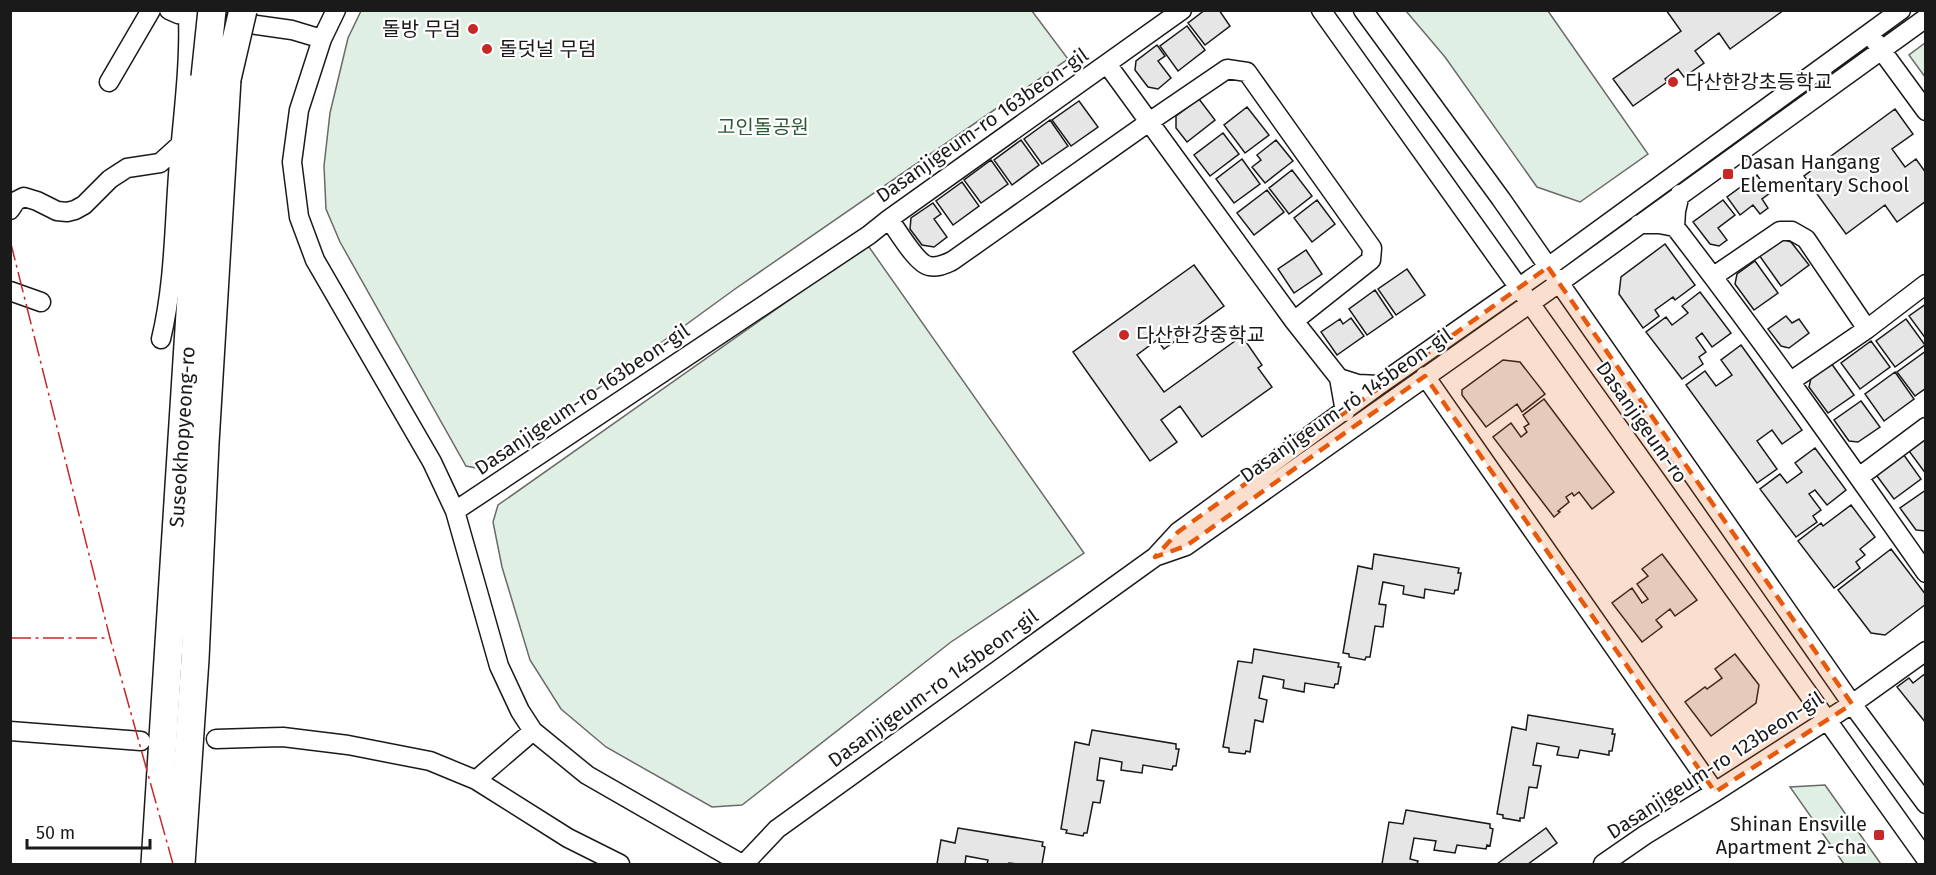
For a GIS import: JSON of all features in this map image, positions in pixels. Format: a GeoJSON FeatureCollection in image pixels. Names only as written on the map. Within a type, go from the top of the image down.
{"type":"FeatureCollection","features":[{"type":"Feature","properties":{"kind":"highway","name":"Suseokhopyeong-ro"},"geometry":{"type":"LineString","coordinates":[[155,864],[216,78],[235,10]]}},
{"type":"Feature","properties":{"kind":"highway"},"geometry":{"type":"LineString","coordinates":[[216,78],[243,10]]}},
{"type":"Feature","properties":{"kind":"highway","name":"Suseokhopyeong-ro"},"geometry":{"type":"LineString","coordinates":[[181,864],[195,659],[206,432],[216,78],[200,13]]}},
{"type":"Feature","properties":{"kind":"street"},"geometry":{"type":"LineString","coordinates":[[109,82],[151,10]]}},
{"type":"Feature","properties":{"kind":"street"},"geometry":{"type":"LineString","coordinates":[[168,10],[200,13],[292,30],[322,39]]}},
{"type":"Feature","properties":{"kind":"street"},"geometry":{"type":"LineString","coordinates":[[336,10],[322,39],[299,110],[292,162],[299,217],[315,260],[432,462],[454,511]]}},
{"type":"Feature","properties":{"kind":"street","name":"Dasanjigeum-ro 163beon-gil"},"geometry":{"type":"LineString","coordinates":[[454,511],[849,249],[1182,10]]}},
{"type":"Feature","properties":{"kind":"street","name":"Dasanjigeum-ro"},"geometry":{"type":"LineString","coordinates":[[1321,10],[1926,859]]}},
{"type":"Feature","properties":{"kind":"street","name":"Dasanjigeum-ro"},"geometry":{"type":"LineString","coordinates":[[1363,10],[1560,283],[1852,704],[1926,804]]}},
{"type":"Feature","properties":{"kind":"street","name":"Dasanjigeum-ro 145beon-gil"},"geometry":{"type":"LineString","coordinates":[[454,511],[499,666],[520,711],[533,731],[587,775],[743,864],[777,829],[1155,557],[1178,532],[1901,10]]}},
{"type":"Feature","properties":{"kind":"street"},"geometry":{"type":"LineString","coordinates":[[161,339],[169,295],[189,39],[200,13]]}},
{"type":"Feature","properties":{"kind":"street","name":"Dasanjigeum-ro 145beon-gil"},"geometry":{"type":"LineString","coordinates":[[1155,557],[1186,546],[1560,283],[1926,18]]}},
{"type":"Feature","properties":{"kind":"street"},"geometry":{"type":"LineString","coordinates":[[1869,33],[1926,111]]}},
{"type":"Feature","properties":{"kind":"street"},"geometry":{"type":"LineString","coordinates":[[1107,64],[1294,321],[1339,378],[1345,412]]}},
{"type":"Feature","properties":{"kind":"street"},"geometry":{"type":"LineString","coordinates":[[889,219],[919,260],[926,266],[938,267],[952,261],[1227,69],[1247,72],[1372,248],[1371,260],[1294,321]]}},
{"type":"Feature","properties":{"kind":"street"},"geometry":{"type":"LineString","coordinates":[[10,210],[15,201],[24,197],[57,211],[75,210],[84,205],[110,179],[127,168],[160,164],[181,144]]}},
{"type":"Feature","properties":{"kind":"street"},"geometry":{"type":"LineString","coordinates":[[1675,227],[1680,194]]}},
{"type":"Feature","properties":{"kind":"street"},"geometry":{"type":"LineString","coordinates":[[1639,224],[1675,227],[1791,381],[1925,572]]}},
{"type":"Feature","properties":{"kind":"street"},"geometry":{"type":"LineString","coordinates":[[1714,276],[1780,231],[1792,231],[1806,239],[1867,328]]}},
{"type":"Feature","properties":{"kind":"street"},"geometry":{"type":"LineString","coordinates":[[1791,381],[1926,284]]}},
{"type":"Feature","properties":{"kind":"street"},"geometry":{"type":"LineString","coordinates":[[10,291],[40,302]]}},
{"type":"Feature","properties":{"kind":"street"},"geometry":{"type":"LineString","coordinates":[[1425,376],[1715,792]]}},
{"type":"Feature","properties":{"kind":"street"},"geometry":{"type":"LineString","coordinates":[[1339,378],[1358,384],[1379,385]]}},
{"type":"Feature","properties":{"kind":"street"},"geometry":{"type":"LineString","coordinates":[[1859,477],[1926,428]]}},
{"type":"Feature","properties":{"kind":"street","name":"Dasanjigeum-ro 123beon-gil"},"geometry":{"type":"LineString","coordinates":[[1603,864],[1644,834],[1715,792],[1852,704],[1926,651]]}},
{"type":"Feature","properties":{"kind":"street"},"geometry":{"type":"LineString","coordinates":[[10,731],[141,741]]}},
{"type":"Feature","properties":{"kind":"street"},"geometry":{"type":"LineString","coordinates":[[476,780],[533,731]]}},
{"type":"Feature","properties":{"kind":"street"},"geometry":{"type":"LineString","coordinates":[[216,739],[283,736],[348,745],[430,762],[476,780],[550,828],[620,864]]}},
{"type":"Feature","properties":{"kind":"highlighted area"},"geometry":{"type":"Polygon","coordinates":[[[1548,267],[1852,704],[1715,792],[1425,376],[1186,546],[1155,557],[1178,532],[1548,267]]]}},
{"type":"Feature","properties":{"kind":"green space","name":"고인돌공원"},"geometry":{"type":"Polygon","coordinates":[[[361,11],[1032,11],[1068,59],[735,289],[486,470],[466,466],[340,242],[326,209],[324,166],[330,113],[348,38],[361,11]]]}},
{"type":"Feature","properties":{"kind":"green space"},"geometry":{"type":"Polygon","coordinates":[[[1406,11],[1548,11],[1648,154],[1580,202],[1537,187],[1445,57],[1406,11]]]}},
{"type":"Feature","properties":{"kind":"green space"},"geometry":{"type":"Polygon","coordinates":[[[1925,43],[1925,77],[1909,55],[1925,43]]]}},
{"type":"Feature","properties":{"kind":"green space"},"geometry":{"type":"Polygon","coordinates":[[[869,247],[1084,553],[951,642],[742,805],[712,807],[606,747],[561,709],[530,660],[502,567],[493,522],[498,505],[863,248],[869,247]]]}},
{"type":"Feature","properties":{"kind":"green space"},"geometry":{"type":"Polygon","coordinates":[[[1825,785],[1881,864],[1844,864],[1790,787],[1825,785]]]}},
{"type":"Feature","properties":{"kind":"building"},"geometry":{"type":"Polygon","coordinates":[[[1205,10],[1219,10],[1230,26],[1205,45],[1188,23],[1205,10]]]}},
{"type":"Feature","properties":{"kind":"building"},"geometry":{"type":"Polygon","coordinates":[[[1666,10],[1784,10],[1730,49],[1719,33],[1695,51],[1704,63],[1684,77],[1678,69],[1665,79],[1667,82],[1633,106],[1613,79],[1681,31],[1666,10]]]}},
{"type":"Feature","properties":{"kind":"building"},"geometry":{"type":"Polygon","coordinates":[[[1187,26],[1205,50],[1178,71],[1160,46],[1187,26]]]}},
{"type":"Feature","properties":{"kind":"building"},"geometry":{"type":"Polygon","coordinates":[[[1157,45],[1165,56],[1158,61],[1171,78],[1158,89],[1148,87],[1135,70],[1136,61],[1157,45]]]}},
{"type":"Feature","properties":{"kind":"building"},"geometry":{"type":"Polygon","coordinates":[[[1199,99],[1215,120],[1187,142],[1176,128],[1176,116],[1199,99]]]}},
{"type":"Feature","properties":{"kind":"building"},"geometry":{"type":"Polygon","coordinates":[[[1079,101],[1098,127],[1071,146],[1052,120],[1079,101]]]}},
{"type":"Feature","properties":{"kind":"building"},"geometry":{"type":"Polygon","coordinates":[[[1247,107],[1269,135],[1245,153],[1224,125],[1247,107]]]}},
{"type":"Feature","properties":{"kind":"building"},"geometry":{"type":"Polygon","coordinates":[[[1895,109],[1913,134],[1892,149],[1905,167],[1916,159],[1926,173],[1926,201],[1897,222],[1885,205],[1846,234],[1804,176],[1895,109]]]}},
{"type":"Feature","properties":{"kind":"building"},"geometry":{"type":"Polygon","coordinates":[[[1050,120],[1068,146],[1042,164],[1024,139],[1050,120]]]}},
{"type":"Feature","properties":{"kind":"building"},"geometry":{"type":"Polygon","coordinates":[[[1223,133],[1239,154],[1210,176],[1194,155],[1223,133]]]}},
{"type":"Feature","properties":{"kind":"building"},"geometry":{"type":"Polygon","coordinates":[[[1021,140],[1039,165],[1012,185],[994,160],[1021,140]]]}},
{"type":"Feature","properties":{"kind":"building"},"geometry":{"type":"Polygon","coordinates":[[[1276,140],[1293,161],[1265,183],[1252,167],[1261,160],[1257,155],[1276,140]]]}},
{"type":"Feature","properties":{"kind":"building"},"geometry":{"type":"Polygon","coordinates":[[[1242,159],[1260,184],[1234,203],[1216,179],[1242,159]]]}},
{"type":"Feature","properties":{"kind":"building"},"geometry":{"type":"Polygon","coordinates":[[[991,160],[1008,184],[981,203],[964,180],[991,160]]]}},
{"type":"Feature","properties":{"kind":"building"},"geometry":{"type":"Polygon","coordinates":[[[1292,170],[1312,196],[1289,214],[1269,188],[1292,170]]]}},
{"type":"Feature","properties":{"kind":"building"},"geometry":{"type":"Polygon","coordinates":[[[1757,175],[1770,193],[1762,199],[1768,208],[1760,214],[1753,205],[1740,215],[1727,197],[1757,175]]]}},
{"type":"Feature","properties":{"kind":"building"},"geometry":{"type":"Polygon","coordinates":[[[962,182],[979,206],[953,225],[936,201],[962,182]]]}},
{"type":"Feature","properties":{"kind":"building"},"geometry":{"type":"Polygon","coordinates":[[[1267,190],[1284,212],[1254,235],[1237,213],[1267,190]]]}},
{"type":"Feature","properties":{"kind":"building"},"geometry":{"type":"Polygon","coordinates":[[[1317,200],[1335,224],[1312,242],[1294,218],[1317,200]]]}},
{"type":"Feature","properties":{"kind":"building"},"geometry":{"type":"Polygon","coordinates":[[[1723,200],[1735,215],[1718,228],[1727,240],[1719,246],[1710,244],[1693,222],[1723,200]]]}},
{"type":"Feature","properties":{"kind":"building"},"geometry":{"type":"Polygon","coordinates":[[[933,203],[941,214],[934,219],[947,237],[934,247],[922,245],[910,229],[911,218],[933,203]]]}},
{"type":"Feature","properties":{"kind":"building"},"geometry":{"type":"Polygon","coordinates":[[[1782,239],[1791,242],[1809,265],[1781,286],[1759,255],[1782,239]]]}},
{"type":"Feature","properties":{"kind":"building"},"geometry":{"type":"Polygon","coordinates":[[[1665,244],[1695,285],[1675,300],[1673,297],[1655,310],[1659,316],[1643,328],[1619,294],[1621,277],[1665,244]]]}},
{"type":"Feature","properties":{"kind":"building"},"geometry":{"type":"Polygon","coordinates":[[[1306,250],[1322,274],[1294,293],[1278,269],[1306,250]]]}},
{"type":"Feature","properties":{"kind":"building"},"geometry":{"type":"Polygon","coordinates":[[[1755,261],[1778,293],[1754,310],[1735,284],[1737,274],[1755,261]]]}},
{"type":"Feature","properties":{"kind":"building"},"geometry":{"type":"Polygon","coordinates":[[[1194,265],[1224,306],[1164,349],[1157,340],[1137,355],[1164,392],[1242,336],[1262,365],[1258,368],[1272,387],[1202,437],[1180,406],[1161,420],[1177,442],[1150,461],[1073,352],[1194,265]]]}},
{"type":"Feature","properties":{"kind":"building"},"geometry":{"type":"Polygon","coordinates":[[[1407,269],[1425,295],[1396,315],[1378,289],[1407,269]]]}},
{"type":"Feature","properties":{"kind":"building"},"geometry":{"type":"Polygon","coordinates":[[[1375,290],[1393,317],[1367,335],[1349,309],[1375,290]]]}},
{"type":"Feature","properties":{"kind":"building"},"geometry":{"type":"Polygon","coordinates":[[[1700,292],[1731,333],[1712,347],[1702,333],[1696,338],[1706,352],[1699,357],[1703,364],[1682,379],[1646,332],[1666,317],[1672,325],[1688,313],[1682,306],[1700,292]]]}},
{"type":"Feature","properties":{"kind":"building"},"geometry":{"type":"Polygon","coordinates":[[[1926,304],[1926,339],[1909,316],[1926,304]]]}},
{"type":"Feature","properties":{"kind":"building"},"geometry":{"type":"Polygon","coordinates":[[[1786,316],[1792,323],[1799,319],[1809,333],[1789,348],[1781,346],[1768,329],[1786,316]]]}},
{"type":"Feature","properties":{"kind":"building"},"geometry":{"type":"Polygon","coordinates":[[[1351,318],[1364,336],[1337,355],[1321,332],[1340,319],[1343,324],[1351,318]]]}},
{"type":"Feature","properties":{"kind":"building"},"geometry":{"type":"Polygon","coordinates":[[[1906,319],[1925,345],[1895,367],[1876,341],[1906,319]]]}},
{"type":"Feature","properties":{"kind":"building"},"geometry":{"type":"Polygon","coordinates":[[[1871,341],[1890,367],[1860,389],[1841,363],[1871,341]]]}},
{"type":"Feature","properties":{"kind":"building"},"geometry":{"type":"Polygon","coordinates":[[[1741,345],[1802,430],[1782,444],[1772,430],[1757,441],[1777,469],[1757,483],[1686,385],[1705,371],[1716,386],[1732,375],[1721,360],[1741,345]]]}},
{"type":"Feature","properties":{"kind":"building"},"geometry":{"type":"Polygon","coordinates":[[[1926,351],[1926,388],[1915,396],[1897,372],[1926,351]]]}},
{"type":"Feature","properties":{"kind":"building"},"geometry":{"type":"Polygon","coordinates":[[[1503,360],[1520,362],[1545,394],[1522,412],[1517,404],[1486,427],[1462,395],[1462,390],[1503,360]]]}},
{"type":"Feature","properties":{"kind":"building"},"geometry":{"type":"Polygon","coordinates":[[[1831,363],[1854,395],[1828,413],[1809,387],[1811,378],[1831,363]]]}},
{"type":"Feature","properties":{"kind":"building"},"geometry":{"type":"Polygon","coordinates":[[[1895,372],[1914,399],[1884,421],[1865,394],[1895,372]]]}},
{"type":"Feature","properties":{"kind":"building"},"geometry":{"type":"Polygon","coordinates":[[[1544,399],[1614,492],[1592,509],[1579,492],[1574,496],[1572,493],[1566,497],[1569,502],[1554,517],[1493,437],[1511,423],[1521,437],[1527,432],[1524,427],[1529,424],[1523,415],[1544,399]]]}},
{"type":"Feature","properties":{"kind":"building"},"geometry":{"type":"Polygon","coordinates":[[[1861,401],[1880,427],[1858,442],[1849,441],[1834,420],[1861,401]]]}},
{"type":"Feature","properties":{"kind":"building"},"geometry":{"type":"Polygon","coordinates":[[[1926,438],[1926,474],[1909,451],[1926,438]]]}},
{"type":"Feature","properties":{"kind":"building"},"geometry":{"type":"Polygon","coordinates":[[[1815,448],[1846,490],[1827,505],[1815,490],[1809,494],[1821,510],[1813,516],[1817,522],[1796,537],[1760,489],[1780,474],[1787,483],[1802,472],[1795,463],[1815,448]]]}},
{"type":"Feature","properties":{"kind":"building"},"geometry":{"type":"Polygon","coordinates":[[[1901,451],[1921,479],[1894,499],[1877,476],[1878,467],[1901,451]]]}},
{"type":"Feature","properties":{"kind":"building"},"geometry":{"type":"Polygon","coordinates":[[[1926,490],[1926,531],[1916,530],[1900,508],[1926,490]]]}},
{"type":"Feature","properties":{"kind":"building"},"geometry":{"type":"Polygon","coordinates":[[[1851,505],[1875,537],[1860,549],[1865,555],[1856,562],[1860,568],[1834,588],[1798,541],[1821,523],[1823,526],[1851,505]]]}},
{"type":"Feature","properties":{"kind":"building"},"geometry":{"type":"Polygon","coordinates":[[[1891,549],[1926,595],[1926,604],[1885,635],[1871,633],[1838,590],[1891,549]]]}},
{"type":"Feature","properties":{"kind":"building"},"geometry":{"type":"Polygon","coordinates":[[[1374,554],[1459,568],[1458,573],[1461,573],[1458,590],[1455,590],[1454,594],[1425,589],[1424,598],[1403,594],[1404,586],[1383,582],[1379,604],[1386,605],[1383,627],[1375,626],[1370,657],[1366,657],[1365,660],[1349,657],[1349,654],[1343,653],[1358,566],[1372,569],[1374,554]]]}},
{"type":"Feature","properties":{"kind":"building"},"geometry":{"type":"Polygon","coordinates":[[[1662,554],[1697,600],[1675,616],[1670,609],[1656,620],[1662,627],[1642,642],[1612,603],[1632,588],[1642,603],[1648,599],[1637,584],[1648,576],[1642,569],[1662,554]]]}},
{"type":"Feature","properties":{"kind":"building"},"geometry":{"type":"Polygon","coordinates":[[[1254,649],[1339,663],[1338,667],[1341,667],[1338,684],[1335,684],[1334,688],[1305,683],[1304,692],[1283,688],[1284,680],[1263,676],[1259,698],[1267,700],[1263,722],[1255,720],[1250,752],[1246,751],[1245,754],[1229,752],[1229,748],[1223,747],[1238,661],[1252,663],[1254,649]]]}},
{"type":"Feature","properties":{"kind":"building"},"geometry":{"type":"Polygon","coordinates":[[[1735,654],[1759,685],[1756,703],[1711,736],[1685,702],[1722,678],[1715,669],[1735,654]]]}},
{"type":"Feature","properties":{"kind":"building"},"geometry":{"type":"Polygon","coordinates":[[[1926,673],[1926,723],[1897,687],[1909,678],[1913,683],[1926,673]]]}},
{"type":"Feature","properties":{"kind":"building"},"geometry":{"type":"Polygon","coordinates":[[[1528,715],[1613,729],[1612,734],[1615,734],[1609,755],[1580,750],[1578,758],[1557,755],[1559,747],[1537,743],[1533,765],[1541,766],[1537,788],[1529,787],[1524,818],[1520,818],[1520,821],[1503,818],[1503,815],[1497,814],[1512,727],[1526,730],[1528,715]]]}},
{"type":"Feature","properties":{"kind":"building"},"geometry":{"type":"Polygon","coordinates":[[[1092,730],[1176,744],[1176,749],[1179,749],[1176,766],[1173,766],[1172,770],[1143,765],[1142,773],[1121,770],[1122,762],[1100,758],[1097,780],[1104,781],[1100,803],[1093,802],[1087,833],[1083,836],[1066,833],[1067,830],[1061,829],[1075,742],[1089,745],[1092,730]]]}},
{"type":"Feature","properties":{"kind":"building"},"geometry":{"type":"Polygon","coordinates":[[[1406,810],[1490,824],[1490,828],[1493,829],[1490,846],[1487,845],[1486,849],[1457,845],[1455,853],[1434,850],[1436,841],[1414,838],[1410,859],[1418,861],[1417,864],[1382,864],[1389,822],[1403,824],[1406,810]]]}},
{"type":"Feature","properties":{"kind":"building"},"geometry":{"type":"Polygon","coordinates":[[[958,828],[1043,842],[1042,846],[1045,847],[1042,864],[987,864],[988,860],[966,856],[965,864],[937,864],[941,840],[955,843],[958,828]]]}},
{"type":"Feature","properties":{"kind":"building"},"geometry":{"type":"Polygon","coordinates":[[[1546,828],[1557,843],[1528,864],[1497,864],[1546,828]]]}},
{"type":"Feature","properties":{"kind":"power"},"geometry":{"type":"LineString","coordinates":[[10,240],[110,638],[173,864]]}},
{"type":"Feature","properties":{"kind":"power"},"geometry":{"type":"LineString","coordinates":[[10,638],[110,638]]}},
{"type":"Feature","properties":{"kind":"place","name":"돌방 무덤"},"geometry":{"type":"Point","coordinates":[473,29]}},
{"type":"Feature","properties":{"kind":"place","name":"돌덧널 무덤"},"geometry":{"type":"Point","coordinates":[487,49]}},
{"type":"Feature","properties":{"kind":"place","name":"다산한강초등학교"},"geometry":{"type":"Point","coordinates":[1673,82]}},
{"type":"Feature","properties":{"kind":"place","name":"Dasan Hangang Elementary School"},"geometry":{"type":"Point","coordinates":[1728,174]}},
{"type":"Feature","properties":{"kind":"place","name":"다산한강중학교"},"geometry":{"type":"Point","coordinates":[1124,335]}},
{"type":"Feature","properties":{"kind":"place","name":"Shinan Ensville Apartment 2-cha"},"geometry":{"type":"Point","coordinates":[1879,835]}}]}
